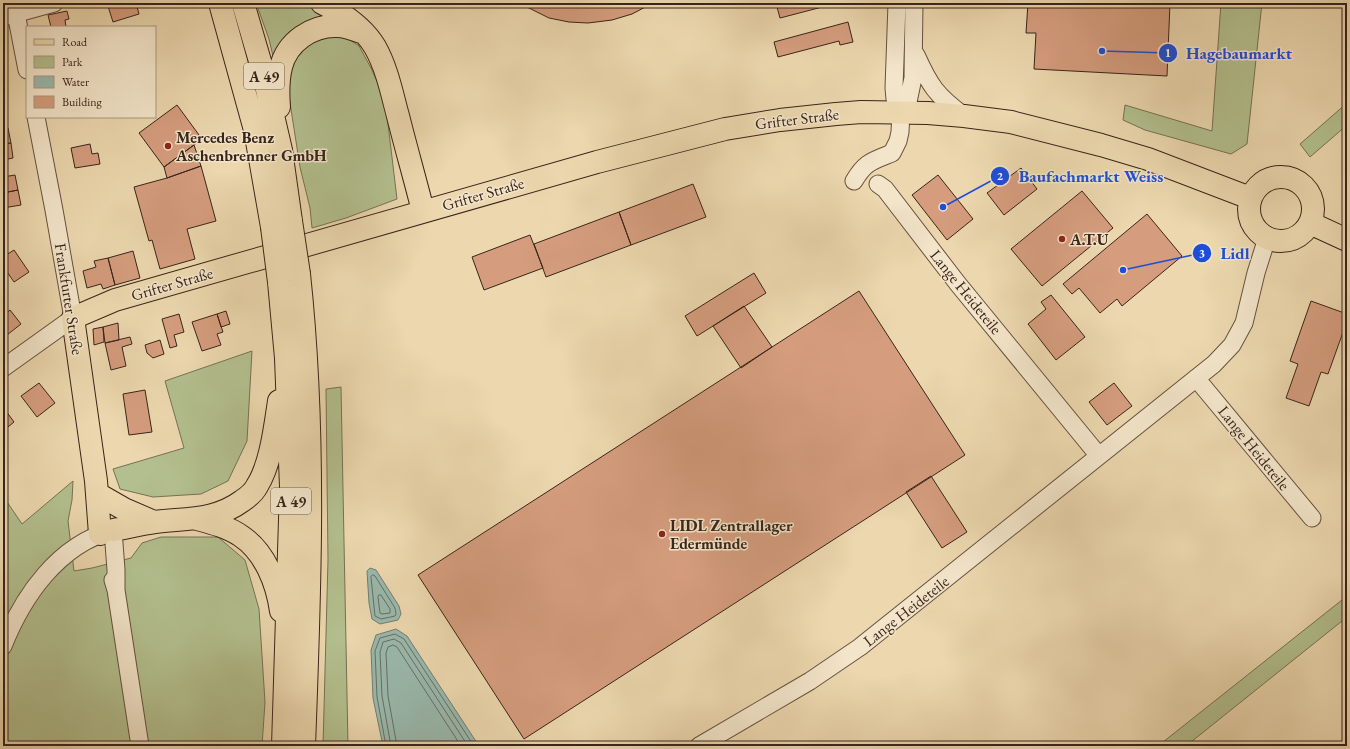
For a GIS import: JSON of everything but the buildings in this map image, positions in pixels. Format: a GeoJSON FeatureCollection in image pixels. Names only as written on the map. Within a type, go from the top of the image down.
{"type":"FeatureCollection","features":[{"type":"Feature","properties":{"kind":"main road","name":"A 49"},"geometry":{"type":"LineString","coordinates":[[220,3],[281,224],[289,278],[304,326],[309,422],[310,486],[304,746]]}},
{"type":"Feature","properties":{"kind":"main road","name":"A 49"},"geometry":{"type":"LineString","coordinates":[[243,3],[262,68],[281,150],[281,224]]}},
{"type":"Feature","properties":{"kind":"main road"},"geometry":{"type":"LineString","coordinates":[[322,3],[341,13],[363,33],[375,48],[382,62],[388,79],[423,211]]}},
{"type":"Feature","properties":{"kind":"main road"},"geometry":{"type":"LineString","coordinates":[[281,150],[279,80],[281,66],[288,50],[294,42],[318,28],[337,26],[363,33]]}},
{"type":"Feature","properties":{"kind":"main road","name":"Grifter Straße"},"geometry":{"type":"LineString","coordinates":[[73,318],[115,300],[596,162],[725,129],[780,120],[836,114],[861,112],[901,112],[964,116],[1011,122],[1148,158],[1250,198]]}},
{"type":"Feature","properties":{"kind":"main road"},"geometry":{"type":"LineString","coordinates":[[1278,176],[1293,178],[1304,186],[1312,197],[1313,211],[1310,224],[1295,238],[1281,241],[1267,238],[1256,230],[1250,218],[1250,198],[1253,192],[1264,181],[1278,176]]}},
{"type":"Feature","properties":{"kind":"main road"},"geometry":{"type":"LineString","coordinates":[[1310,224],[1347,240]]}},
{"type":"Feature","properties":{"kind":"main road","name":"A 49"},"geometry":{"type":"LineString","coordinates":[[283,746],[291,487],[286,358],[289,278]]}},
{"type":"Feature","properties":{"kind":"main road","name":"Frankfurter Straße"},"geometry":{"type":"LineString","coordinates":[[73,318],[106,532]]}},
{"type":"Feature","properties":{"kind":"main road"},"geometry":{"type":"LineString","coordinates":[[106,532],[154,522],[197,519],[221,513],[233,508],[248,497],[257,487],[268,460],[276,422],[286,358]]}},
{"type":"Feature","properties":{"kind":"main road"},"geometry":{"type":"LineString","coordinates":[[100,489],[124,509],[154,522]]}},
{"type":"Feature","properties":{"kind":"main road"},"geometry":{"type":"LineString","coordinates":[[197,519],[232,530],[250,543],[258,552],[266,565],[279,600],[287,644]]}},
{"type":"Feature","properties":{"kind":"street"},"geometry":{"type":"LineString","coordinates":[[26,66],[11,11],[54,3]]}},
{"type":"Feature","properties":{"kind":"street"},"geometry":{"type":"LineString","coordinates":[[854,181],[862,168],[870,162],[892,153],[900,132],[901,112],[895,99],[894,88],[897,3]]}},
{"type":"Feature","properties":{"kind":"street"},"geometry":{"type":"LineString","coordinates":[[901,112],[908,102],[914,78],[914,3]]}},
{"type":"Feature","properties":{"kind":"street"},"geometry":{"type":"LineString","coordinates":[[914,51],[926,79],[935,91],[946,103],[964,116]]}},
{"type":"Feature","properties":{"kind":"street","name":"Frankfurter Straße"},"geometry":{"type":"LineString","coordinates":[[36,118],[73,318]]}},
{"type":"Feature","properties":{"kind":"street","name":"Lange Heideteile"},"geometry":{"type":"LineString","coordinates":[[878,184],[885,190],[958,284],[1099,456]]}},
{"type":"Feature","properties":{"kind":"street","name":"Lange Heideteile"},"geometry":{"type":"LineString","coordinates":[[699,746],[810,681],[860,648],[1224,355],[1239,334],[1244,323],[1256,273],[1267,238]]}},
{"type":"Feature","properties":{"kind":"street"},"geometry":{"type":"LineString","coordinates":[[3,368],[73,318]]}},
{"type":"Feature","properties":{"kind":"street","name":"Lange Heideteile"},"geometry":{"type":"LineString","coordinates":[[1196,378],[1312,518]]}},
{"type":"Feature","properties":{"kind":"street"},"geometry":{"type":"LineString","coordinates":[[3,646],[20,610],[32,591],[46,574],[70,552],[92,537],[106,532],[116,570],[116,590],[140,746]]}},
{"type":"Feature","properties":{"kind":"green space"},"geometry":{"type":"Polygon","coordinates":[[[256,3],[309,3],[337,16],[320,23],[276,69],[269,39],[256,3]]]}},
{"type":"Feature","properties":{"kind":"green space"},"geometry":{"type":"Polygon","coordinates":[[[1221,3],[1262,3],[1247,144],[1231,154],[1145,130],[1123,120],[1125,105],[1212,131],[1221,3]]]}},
{"type":"Feature","properties":{"kind":"green space"},"geometry":{"type":"Polygon","coordinates":[[[323,35],[344,36],[359,46],[385,99],[397,199],[346,218],[312,228],[310,208],[300,167],[288,90],[289,65],[302,45],[323,35]]]}},
{"type":"Feature","properties":{"kind":"green space"},"geometry":{"type":"Polygon","coordinates":[[[1347,103],[1347,125],[1310,157],[1300,144],[1347,103]]]}},
{"type":"Feature","properties":{"kind":"green space"},"geometry":{"type":"Polygon","coordinates":[[[252,351],[247,441],[228,481],[201,494],[153,497],[120,489],[113,469],[184,448],[165,381],[252,351]]]}},
{"type":"Feature","properties":{"kind":"green space"},"geometry":{"type":"Polygon","coordinates":[[[341,387],[348,746],[323,746],[328,560],[326,389],[341,387]]]}},
{"type":"Feature","properties":{"kind":"green space"},"geometry":{"type":"Polygon","coordinates":[[[73,481],[72,500],[68,521],[74,571],[131,558],[142,543],[161,537],[218,537],[245,560],[259,609],[265,702],[262,746],[3,746],[3,496],[22,524],[73,481]]]}},
{"type":"Feature","properties":{"kind":"green space"},"geometry":{"type":"Polygon","coordinates":[[[1347,596],[1347,617],[1186,746],[1158,746],[1347,596]]]}},
{"type":"Feature","properties":{"kind":"water"},"geometry":{"type":"Polygon","coordinates":[[[370,568],[376,570],[399,606],[401,614],[398,620],[380,624],[372,619],[369,603],[367,571],[370,568]]]}},
{"type":"Feature","properties":{"kind":"water"},"geometry":{"type":"Polygon","coordinates":[[[396,629],[407,636],[479,746],[383,746],[373,698],[371,650],[376,635],[396,629]]]}},
{"type":"Feature","properties":{"kind":"place","name":"Hagebaumarkt"},"geometry":{"type":"Point","coordinates":[1102,51]}},
{"type":"Feature","properties":{"kind":"place","name":"Mercedes Benz Aschenbrenner GmbH"},"geometry":{"type":"Point","coordinates":[168,146]}},
{"type":"Feature","properties":{"kind":"place","name":"Baufachmarkt Weiss"},"geometry":{"type":"Point","coordinates":[943,207]}},
{"type":"Feature","properties":{"kind":"place","name":"A.T.U"},"geometry":{"type":"Point","coordinates":[1062,239]}},
{"type":"Feature","properties":{"kind":"place","name":"Lidl"},"geometry":{"type":"Point","coordinates":[1123,270]}},
{"type":"Feature","properties":{"kind":"place","name":"LIDL Zentrallager Edermünde"},"geometry":{"type":"Point","coordinates":[662,534]}}]}
